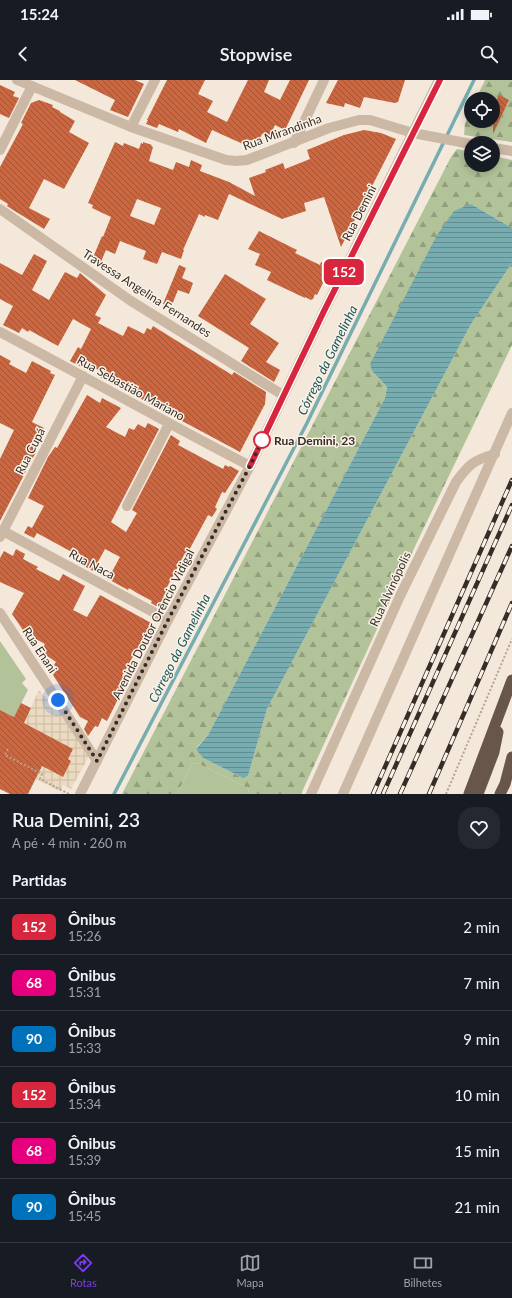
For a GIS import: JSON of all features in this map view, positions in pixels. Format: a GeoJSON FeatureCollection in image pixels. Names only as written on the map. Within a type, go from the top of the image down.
{"type":"FeatureCollection","features":[{"type":"Feature","properties":{"kind":"highway"},"geometry":{"type":"LineString","coordinates":[[469,794],[512,680]]}},
{"type":"Feature","properties":{"kind":"highway"},"geometry":{"type":"LineString","coordinates":[[478,794],[494,752],[505,698]]}},
{"type":"Feature","properties":{"kind":"highway"},"geometry":{"type":"LineString","coordinates":[[500,794],[512,757]]}},
{"type":"Feature","properties":{"kind":"street","name":"Rua Mirandinha"},"geometry":{"type":"LineString","coordinates":[[17,80],[131,128],[216,157],[236,162],[247,160],[330,128],[359,120],[370,120],[414,133],[464,142]]}},
{"type":"Feature","properties":{"kind":"street"},"geometry":{"type":"LineString","coordinates":[[131,128],[155,80]]}},
{"type":"Feature","properties":{"kind":"street"},"geometry":{"type":"LineString","coordinates":[[294,143],[324,80]]}},
{"type":"Feature","properties":{"kind":"street","name":"Rua Demini"},"geometry":{"type":"LineString","coordinates":[[250,466],[283,395],[440,80]]}},
{"type":"Feature","properties":{"kind":"street"},"geometry":{"type":"LineString","coordinates":[[0,150],[32,86]]}},
{"type":"Feature","properties":{"kind":"street"},"geometry":{"type":"LineString","coordinates":[[500,149],[512,151]]}},
{"type":"Feature","properties":{"kind":"street","name":"Travessa Angelina Fernandes"},"geometry":{"type":"LineString","coordinates":[[0,209],[131,301],[283,395]]}},
{"type":"Feature","properties":{"kind":"street","name":"Rua Sebastião Mariano"},"geometry":{"type":"LineString","coordinates":[[0,332],[169,424],[250,466]]}},
{"type":"Feature","properties":{"kind":"street","name":"Rua Cupá"},"geometry":{"type":"LineString","coordinates":[[2,534],[83,376]]}},
{"type":"Feature","properties":{"kind":"street"},"geometry":{"type":"LineString","coordinates":[[344,794],[512,413]]}},
{"type":"Feature","properties":{"kind":"street"},"geometry":{"type":"LineString","coordinates":[[127,506],[169,424]]}},
{"type":"Feature","properties":{"kind":"street","name":"Rua Alvinópolis"},"geometry":{"type":"LineString","coordinates":[[311,794],[400,596],[456,482],[466,469],[477,459],[495,454]]}},
{"type":"Feature","properties":{"kind":"street","name":"Avenida Doutor Orêncio Vidigal"},"geometry":{"type":"LineString","coordinates":[[80,794],[168,620],[250,466]]}},
{"type":"Feature","properties":{"kind":"street","name":"Rua Naca"},"geometry":{"type":"LineString","coordinates":[[2,534],[168,620]]}},
{"type":"Feature","properties":{"kind":"street","name":"Rua Enani"},"geometry":{"type":"LineString","coordinates":[[0,613],[97,761]]}},
{"type":"Feature","properties":{"kind":"path"},"geometry":{"type":"LineString","coordinates":[[446,794],[512,639]]}},
{"type":"Feature","properties":{"kind":"path"},"geometry":{"type":"LineString","coordinates":[[8,749],[5,755],[42,774],[40,779],[69,794]]}},
{"type":"Feature","properties":{"kind":"green space"},"geometry":{"type":"Polygon","coordinates":[[[485,80],[512,80],[512,142],[500,140],[500,136],[464,135],[465,128],[500,128],[500,92],[479,92],[485,80]]]}},
{"type":"Feature","properties":{"kind":"green space"},"geometry":{"type":"Polygon","coordinates":[[[457,149],[464,150],[464,172],[500,172],[500,157],[512,160],[512,228],[471,204],[372,371],[387,387],[385,398],[208,735],[196,748],[203,758],[243,778],[248,776],[267,709],[471,324],[512,263],[512,345],[418,540],[301,794],[249,794],[248,788],[197,763],[192,764],[177,794],[122,794],[451,157],[457,149]]]}},
{"type":"Feature","properties":{"kind":"green space"},"geometry":{"type":"Polygon","coordinates":[[[0,641],[26,679],[22,683],[28,690],[14,717],[0,710],[0,641]]]}},
{"type":"Feature","properties":{"kind":"green space"},"geometry":{"type":"Polygon","coordinates":[[[197,763],[248,788],[249,794],[177,794],[192,764],[197,763]]]}},
{"type":"Feature","properties":{"kind":"shaded area"},"geometry":{"type":"Polygon","coordinates":[[[39,690],[79,736],[90,754],[71,789],[63,785],[60,791],[36,779],[38,774],[2,755],[6,748],[59,775],[69,765],[71,761],[68,759],[73,749],[24,723],[39,690]]]}},
{"type":"Feature","properties":{"kind":"water"},"geometry":{"type":"Polygon","coordinates":[[[471,204],[512,228],[512,263],[471,324],[267,709],[248,776],[243,778],[203,758],[196,749],[208,735],[385,398],[387,387],[372,371],[370,364],[437,235],[454,211],[471,204]]]}},
{"type":"Feature","properties":{"kind":"building"},"geometry":{"type":"Polygon","coordinates":[[[75,80],[135,80],[144,84],[128,117],[110,110],[115,100],[75,80]]]}},
{"type":"Feature","properties":{"kind":"building"},"geometry":{"type":"Polygon","coordinates":[[[167,80],[205,80],[198,94],[213,101],[207,112],[227,122],[248,80],[269,80],[264,92],[280,100],[290,80],[309,80],[285,130],[275,125],[269,137],[262,134],[254,149],[212,130],[206,143],[179,129],[178,132],[159,124],[157,128],[146,124],[167,80]]]}},
{"type":"Feature","properties":{"kind":"building"},"geometry":{"type":"Polygon","coordinates":[[[338,80],[405,80],[398,102],[395,103],[364,97],[360,108],[345,103],[344,107],[326,103],[338,80]]]}},
{"type":"Feature","properties":{"kind":"building"},"geometry":{"type":"Polygon","coordinates":[[[0,85],[15,92],[13,96],[19,98],[9,118],[0,114],[0,85]]]}},
{"type":"Feature","properties":{"kind":"building"},"geometry":{"type":"Polygon","coordinates":[[[500,96],[509,100],[500,119],[500,96]]]}},
{"type":"Feature","properties":{"kind":"building"},"geometry":{"type":"Polygon","coordinates":[[[39,100],[53,105],[52,107],[75,121],[69,132],[89,143],[64,189],[44,179],[29,208],[50,219],[44,229],[7,206],[8,204],[0,199],[0,167],[23,124],[21,123],[31,103],[39,100]]]}},
{"type":"Feature","properties":{"kind":"building"},"geometry":{"type":"Polygon","coordinates":[[[364,130],[381,133],[396,139],[341,247],[324,197],[304,203],[306,211],[282,219],[229,194],[218,220],[199,214],[183,250],[181,259],[162,252],[157,264],[143,259],[146,251],[120,241],[115,254],[106,250],[99,266],[92,260],[111,217],[92,208],[93,205],[88,203],[115,142],[123,146],[124,143],[139,149],[141,143],[143,144],[143,142],[152,145],[151,146],[153,147],[149,161],[173,170],[176,162],[189,167],[191,160],[202,165],[200,171],[229,182],[255,196],[249,178],[266,172],[265,170],[283,163],[285,169],[310,159],[307,150],[344,135],[364,130]],[[137,199],[130,216],[154,225],[161,208],[137,199]]]}},
{"type":"Feature","properties":{"kind":"building"},"geometry":{"type":"Polygon","coordinates":[[[259,231],[297,250],[295,253],[320,265],[321,262],[331,267],[317,295],[315,294],[313,299],[311,300],[305,298],[267,280],[271,272],[255,265],[260,254],[248,249],[259,231]]]}},
{"type":"Feature","properties":{"kind":"building"},"geometry":{"type":"Polygon","coordinates":[[[34,254],[47,261],[32,290],[49,300],[65,272],[77,278],[80,273],[106,295],[95,315],[101,318],[98,323],[123,336],[128,326],[144,334],[147,328],[151,330],[153,326],[232,375],[234,372],[266,392],[265,404],[240,452],[100,377],[103,372],[87,364],[85,369],[70,361],[78,347],[81,349],[91,329],[73,319],[58,346],[29,330],[28,332],[22,328],[19,333],[3,325],[13,306],[0,299],[0,263],[22,275],[34,254]]]}},
{"type":"Feature","properties":{"kind":"building"},"geometry":{"type":"Polygon","coordinates":[[[179,265],[186,268],[182,278],[193,283],[189,294],[178,290],[171,307],[163,304],[179,265]]]}},
{"type":"Feature","properties":{"kind":"building"},"geometry":{"type":"Polygon","coordinates":[[[225,274],[266,299],[250,324],[279,343],[266,362],[280,370],[274,382],[241,361],[249,348],[198,316],[225,274]]]}},
{"type":"Feature","properties":{"kind":"building"},"geometry":{"type":"Polygon","coordinates":[[[0,355],[11,361],[9,364],[26,373],[32,361],[51,371],[50,373],[55,375],[32,422],[44,428],[33,448],[37,450],[0,521],[0,459],[14,430],[0,423],[0,355]]]}},
{"type":"Feature","properties":{"kind":"building"},"geometry":{"type":"Polygon","coordinates":[[[87,395],[100,403],[102,398],[121,408],[106,427],[125,437],[129,428],[134,430],[138,424],[145,428],[148,423],[159,429],[111,522],[126,532],[137,513],[132,510],[171,435],[180,441],[178,445],[223,469],[225,465],[239,471],[225,493],[222,492],[215,507],[217,509],[212,517],[208,515],[187,554],[185,553],[163,597],[169,600],[166,606],[156,606],[151,603],[152,601],[129,588],[128,590],[108,579],[120,557],[105,549],[93,571],[82,565],[83,562],[80,560],[81,557],[37,533],[34,538],[24,533],[28,526],[32,528],[44,506],[28,498],[48,457],[55,447],[57,448],[87,395]]]}},
{"type":"Feature","properties":{"kind":"building"},"geometry":{"type":"Polygon","coordinates":[[[16,549],[25,554],[23,559],[38,567],[36,569],[59,581],[63,574],[85,586],[73,610],[87,617],[100,595],[153,624],[154,628],[145,647],[140,644],[122,676],[128,679],[107,721],[102,718],[98,727],[95,726],[88,736],[84,729],[88,721],[80,717],[53,675],[58,668],[54,665],[56,662],[40,651],[45,644],[25,633],[12,614],[24,593],[0,582],[0,558],[4,551],[13,556],[16,549]]]}},
{"type":"Feature","properties":{"kind":"building"},"geometry":{"type":"Polygon","coordinates":[[[21,703],[31,708],[24,723],[73,749],[68,759],[71,761],[63,777],[42,766],[28,794],[10,794],[0,789],[0,710],[14,717],[21,703]]]}},
{"type":"Feature","properties":{"kind":"waterway","name":"Córrego da Gamelinha"},"geometry":{"type":"LineString","coordinates":[[114,794],[307,423],[474,80]]}},
{"type":"Feature","properties":{"kind":"railway"},"geometry":{"type":"LineString","coordinates":[[373,794],[512,480]]}},
{"type":"Feature","properties":{"kind":"railway"},"geometry":{"type":"LineString","coordinates":[[383,794],[512,505]]}},
{"type":"Feature","properties":{"kind":"railway"},"geometry":{"type":"LineString","coordinates":[[400,794],[512,546]]}},
{"type":"Feature","properties":{"kind":"railway"},"geometry":{"type":"LineString","coordinates":[[429,794],[512,603]]}},
{"type":"Feature","properties":{"kind":"bus line","name":"152"},"geometry":{"type":"LineString","coordinates":[[250,466],[324,311],[440,80]]}},
{"type":"Feature","properties":{"kind":"place","name":"Rua Demini, 23"},"geometry":{"type":"Point","coordinates":[262,440]}},
{"type":"Feature","properties":{"kind":"route"},"geometry":{"type":"LineString","coordinates":[[58,700],[97,761],[168,620],[250,466],[263,438],[262,440]]}}]}
